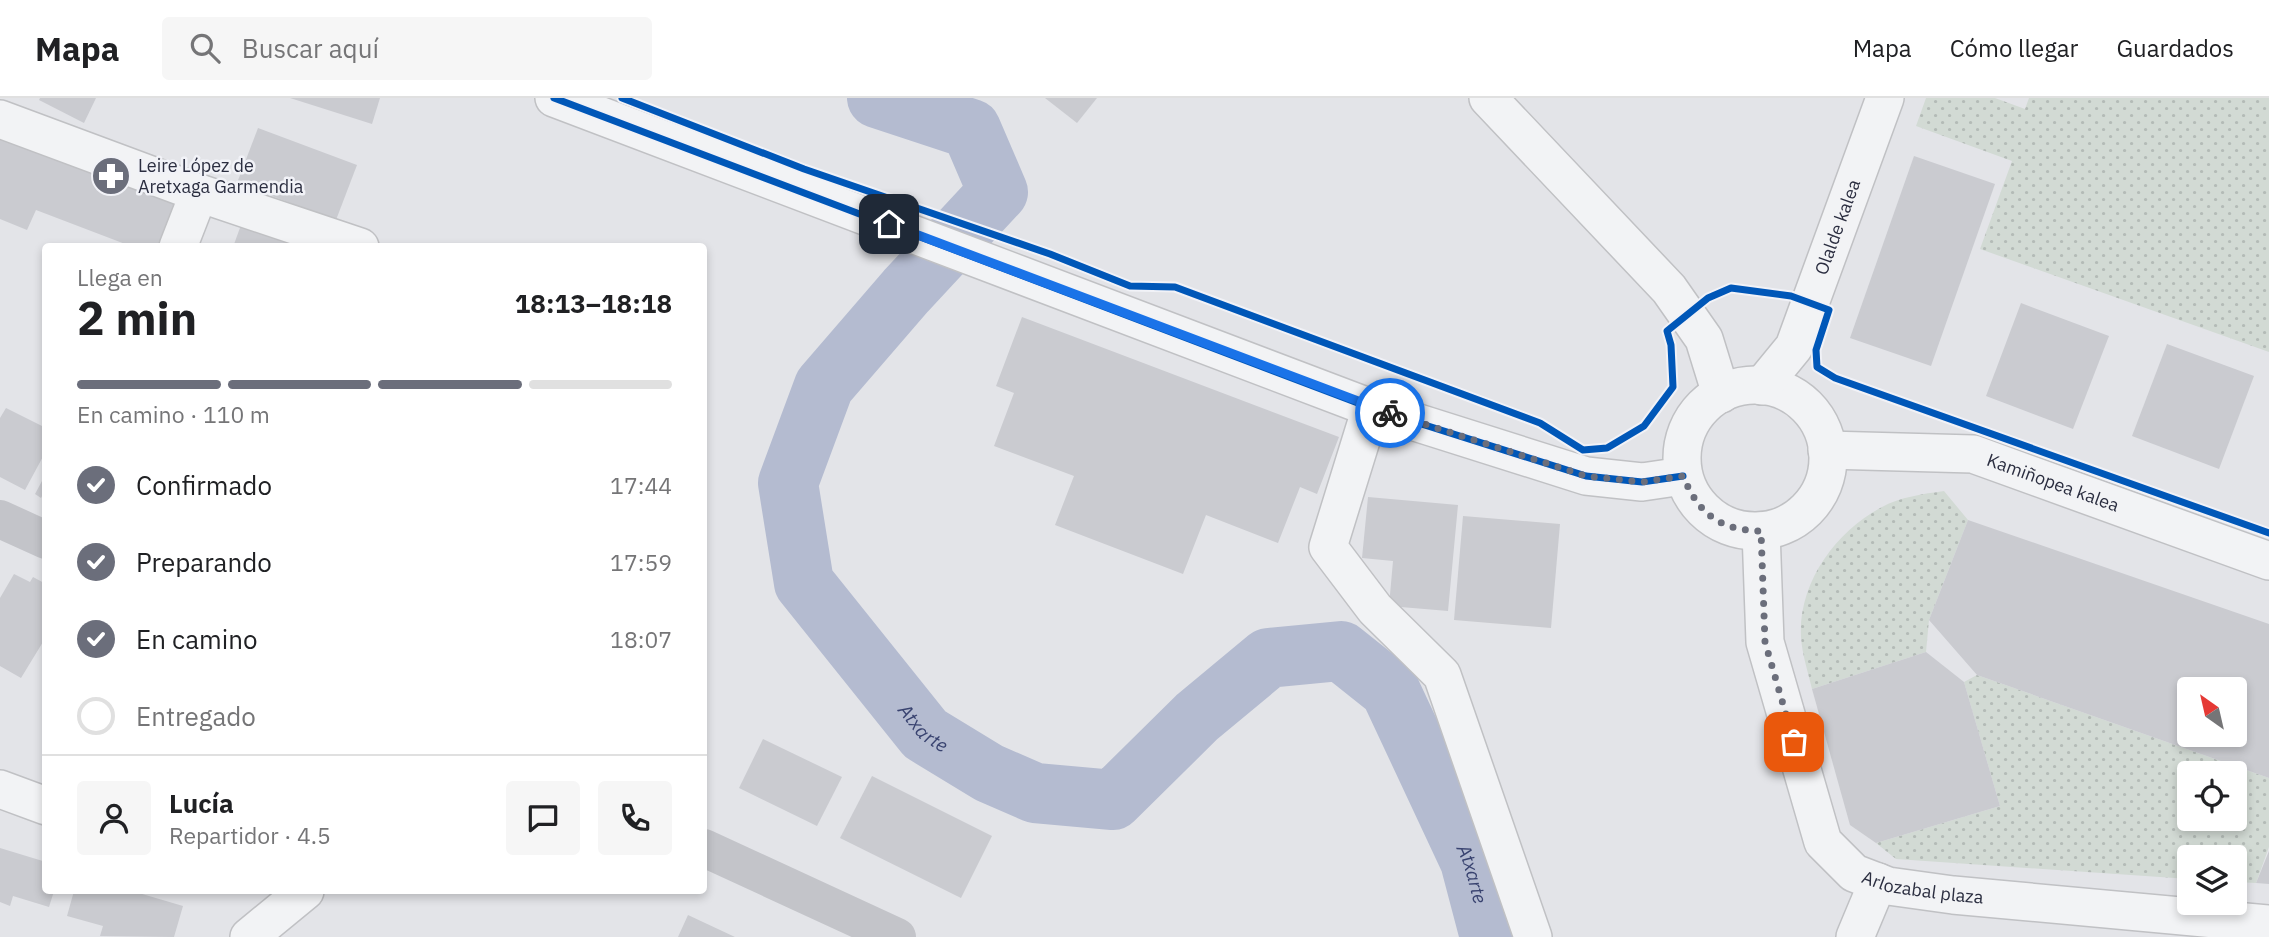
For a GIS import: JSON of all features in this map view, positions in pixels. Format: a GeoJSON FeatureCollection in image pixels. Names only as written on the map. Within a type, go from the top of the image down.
{"type":"FeatureCollection","features":[{"type":"Feature","properties":{"kind":"street"},"geometry":{"type":"LineString","coordinates":[[554,98],[1371,408],[1586,476],[1642,482],[1683,476]]}},
{"type":"Feature","properties":{"kind":"street"},"geometry":{"type":"LineString","coordinates":[[1488,98],[1669,289],[1704,339],[1721,394]]}},
{"type":"Feature","properties":{"kind":"street","name":"Olalde kalea"},"geometry":{"type":"LineString","coordinates":[[1762,386],[1794,347],[1885,98]]}},
{"type":"Feature","properties":{"kind":"street"},"geometry":{"type":"LineString","coordinates":[[0,119],[342,243]]}},
{"type":"Feature","properties":{"kind":"street"},"geometry":{"type":"LineString","coordinates":[[180,243],[199,193]]}},
{"type":"Feature","properties":{"kind":"street"},"geometry":{"type":"LineString","coordinates":[[1741,386],[1762,386],[1786,392],[1807,407],[1821,426],[1827,450],[1826,474],[1818,495],[1803,513],[1784,526],[1761,531],[1740,530],[1721,524],[1704,512],[1691,495],[1683,476],[1682,452],[1688,429],[1701,408],[1721,394],[1741,386]]}},
{"type":"Feature","properties":{"kind":"street"},"geometry":{"type":"LineString","coordinates":[[1371,408],[1328,547],[1375,608],[1442,675],[1533,937]]}},
{"type":"Feature","properties":{"kind":"street","name":"Kamiñopea kalea"},"geometry":{"type":"LineString","coordinates":[[1827,450],[1973,454],[2269,561]]}},
{"type":"Feature","properties":{"kind":"street"},"geometry":{"type":"LineString","coordinates":[[0,519],[42,539]]}},
{"type":"Feature","properties":{"kind":"street","name":"Arlozabal plaza"},"geometry":{"type":"LineString","coordinates":[[1761,531],[1765,642],[1823,842],[1854,873],[1888,886],[1954,895],[2269,925]]}},
{"type":"Feature","properties":{"kind":"street"},"geometry":{"type":"LineString","coordinates":[[0,789],[42,805]]}},
{"type":"Feature","properties":{"kind":"street"},"geometry":{"type":"LineString","coordinates":[[707,849],[897,937]]}},
{"type":"Feature","properties":{"kind":"street"},"geometry":{"type":"LineString","coordinates":[[1855,937],[1878,883]]}},
{"type":"Feature","properties":{"kind":"street"},"geometry":{"type":"LineString","coordinates":[[249,937],[293,894]]}},
{"type":"Feature","properties":{"kind":"shaded area"},"geometry":{"type":"Polygon","coordinates":[[[1926,98],[1995,98],[2025,109],[2029,98],[2269,98],[2269,352],[1980,249],[2012,161],[1916,126],[1926,98]]]}},
{"type":"Feature","properties":{"kind":"shaded area"},"geometry":{"type":"Polygon","coordinates":[[[1944,491],[1968,520],[1929,620],[1926,652],[1812,689],[1801,637],[1802,617],[1813,578],[1823,561],[1835,544],[1850,530],[1882,507],[1904,498],[1944,491]]]}},
{"type":"Feature","properties":{"kind":"shaded area"},"geometry":{"type":"Polygon","coordinates":[[[1977,675],[2221,761],[2177,761],[2177,831],[2247,831],[2247,770],[2269,778],[2269,847],[2256,883],[2247,883],[2247,845],[2177,845],[2177,878],[1896,859],[1876,843],[2000,806],[1964,682],[1977,675]]]}},
{"type":"Feature","properties":{"kind":"building"},"geometry":{"type":"Polygon","coordinates":[[[96,98],[84,123],[39,100],[96,98]]]}},
{"type":"Feature","properties":{"kind":"building"},"geometry":{"type":"Polygon","coordinates":[[[290,98],[380,98],[372,124],[290,98]]]}},
{"type":"Feature","properties":{"kind":"building"},"geometry":{"type":"Polygon","coordinates":[[[1045,98],[1097,98],[1077,123],[1045,98]]]}},
{"type":"Feature","properties":{"kind":"building"},"geometry":{"type":"Polygon","coordinates":[[[258,128],[357,165],[336,220],[237,183],[258,128]]]}},
{"type":"Feature","properties":{"kind":"building"},"geometry":{"type":"Polygon","coordinates":[[[0,130],[185,203],[170,243],[123,243],[36,210],[27,230],[0,219],[0,130]]]}},
{"type":"Feature","properties":{"kind":"building"},"geometry":{"type":"Polygon","coordinates":[[[1914,156],[1995,184],[1931,366],[1850,338],[1914,156]]]}},
{"type":"Feature","properties":{"kind":"building"},"geometry":{"type":"Polygon","coordinates":[[[241,225],[288,243],[234,243],[241,225]]]}},
{"type":"Feature","properties":{"kind":"building"},"geometry":{"type":"Polygon","coordinates":[[[2021,303],[2109,336],[2073,429],[1986,396],[2021,303]]]}},
{"type":"Feature","properties":{"kind":"building"},"geometry":{"type":"Polygon","coordinates":[[[1022,317],[1339,437],[1317,494],[1300,487],[1278,543],[1206,515],[1183,574],[1055,525],[1074,476],[994,446],[1014,393],[996,386],[1022,317]]]}},
{"type":"Feature","properties":{"kind":"building"},"geometry":{"type":"Polygon","coordinates":[[[2167,344],[2254,376],[2219,469],[2132,436],[2167,344]]]}},
{"type":"Feature","properties":{"kind":"building"},"geometry":{"type":"Polygon","coordinates":[[[6,408],[42,426],[42,458],[25,490],[0,477],[0,418],[6,408]]]}},
{"type":"Feature","properties":{"kind":"building"},"geometry":{"type":"Polygon","coordinates":[[[42,481],[41,498],[35,494],[42,481]]]}},
{"type":"Feature","properties":{"kind":"building"},"geometry":{"type":"Polygon","coordinates":[[[1368,497],[1458,505],[1448,611],[1389,606],[1393,561],[1362,558],[1368,497]]]}},
{"type":"Feature","properties":{"kind":"building"},"geometry":{"type":"Polygon","coordinates":[[[1463,516],[1560,524],[1551,628],[1454,620],[1463,516]]]}},
{"type":"Feature","properties":{"kind":"building"},"geometry":{"type":"Polygon","coordinates":[[[1968,520],[2269,624],[2269,778],[2247,770],[2247,761],[2221,761],[2181,747],[2247,747],[2247,677],[2177,677],[2177,746],[1977,675],[1929,620],[1968,520]]]}},
{"type":"Feature","properties":{"kind":"building"},"geometry":{"type":"Polygon","coordinates":[[[14,574],[30,582],[33,577],[42,582],[42,644],[21,678],[0,666],[0,598],[14,574]]]}},
{"type":"Feature","properties":{"kind":"building"},"geometry":{"type":"Polygon","coordinates":[[[1926,652],[1964,682],[2000,806],[1876,843],[1850,825],[1812,689],[1926,652]]]}},
{"type":"Feature","properties":{"kind":"building"},"geometry":{"type":"Polygon","coordinates":[[[763,739],[842,777],[817,826],[739,788],[763,739]]]}},
{"type":"Feature","properties":{"kind":"building"},"geometry":{"type":"Polygon","coordinates":[[[872,776],[992,836],[961,898],[840,838],[872,776]]]}},
{"type":"Feature","properties":{"kind":"building"},"geometry":{"type":"Polygon","coordinates":[[[0,848],[42,861],[42,894],[53,894],[49,907],[13,896],[10,906],[0,902],[0,848]]]}},
{"type":"Feature","properties":{"kind":"building"},"geometry":{"type":"Polygon","coordinates":[[[2269,851],[2269,884],[2256,883],[2269,851]]]}},
{"type":"Feature","properties":{"kind":"building"},"geometry":{"type":"Polygon","coordinates":[[[73,894],[142,894],[183,906],[174,937],[100,936],[103,926],[67,916],[73,894]]]}},
{"type":"Feature","properties":{"kind":"building"},"geometry":{"type":"Polygon","coordinates":[[[688,915],[735,937],[678,937],[688,915]]]}},
{"type":"Feature","properties":{"kind":"waterway","name":"Atxarte"},"geometry":{"type":"LineString","coordinates":[[877,98],[971,129],[998,192],[906,291],[824,386],[788,483],[804,583],[925,734],[989,773],[1035,793],[1113,800],[1197,717],[1268,658],[1341,651],[1390,690],[1470,861],[1490,937]]}},
{"type":"Feature","properties":{"kind":"cycle path"},"geometry":{"type":"LineString","coordinates":[[554,98],[1371,408],[1586,476],[1642,482],[1683,476]]}},
{"type":"Feature","properties":{"kind":"cycle path"},"geometry":{"type":"LineString","coordinates":[[622,98],[804,169],[1050,254],[1130,286],[1175,287],[1540,423],[1583,450],[1607,448],[1644,426],[1673,387],[1671,345],[1667,331],[1708,298],[1731,288],[1791,296],[1829,310],[1816,350],[1817,367],[1835,378],[2269,533]]}},
{"type":"Feature","properties":{"kind":"way so far"},"geometry":{"type":"LineString","coordinates":[[1390,413],[1586,476],[1642,482],[1683,476],[1691,495],[1704,512],[1721,524],[1740,530],[1761,531],[1765,642],[1794,742]]}},
{"type":"Feature","properties":{"kind":"place","name":"Leire López de Aretxaga Garmendia"},"geometry":{"type":"Point","coordinates":[111,176]}},
{"type":"Feature","properties":{"kind":"route"},"geometry":{"type":"LineString","coordinates":[[889,224],[1390,413]]}}]}
